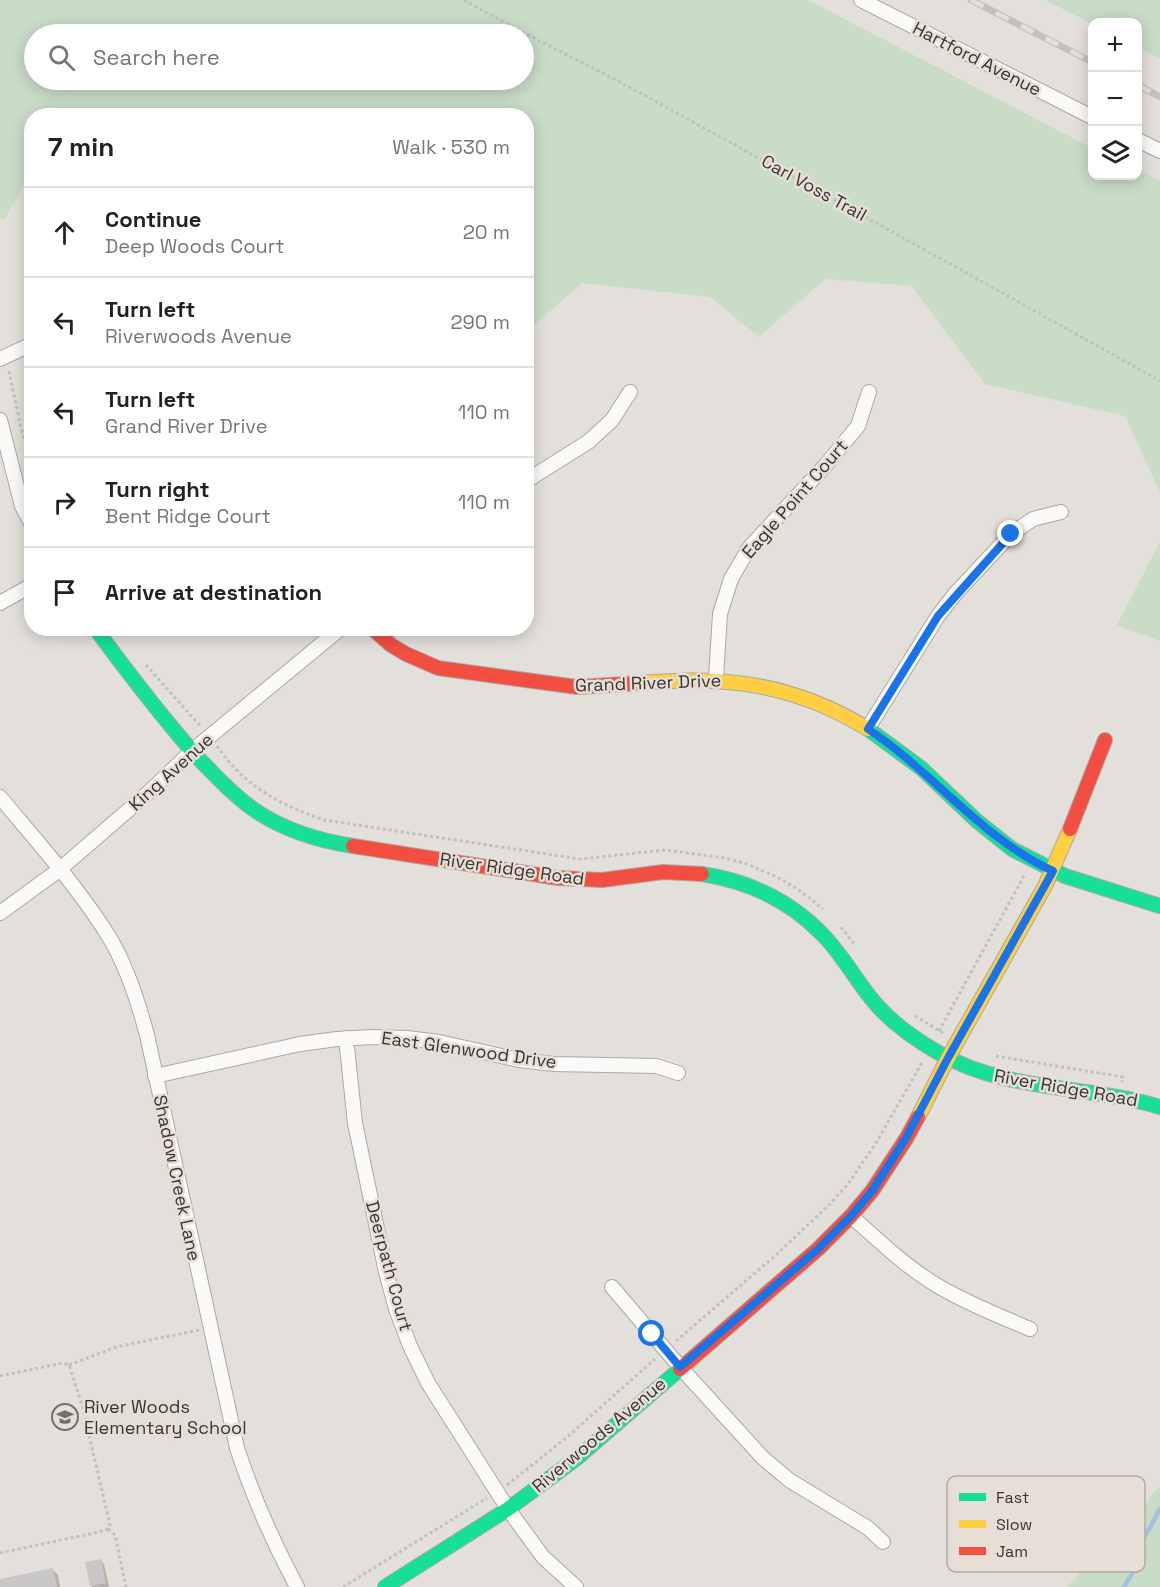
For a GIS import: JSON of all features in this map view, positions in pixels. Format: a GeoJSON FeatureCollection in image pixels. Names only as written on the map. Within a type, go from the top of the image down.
{"type":"FeatureCollection","features":[{"type":"Feature","properties":{"kind":"street","name":"Hartford Avenue"},"geometry":{"type":"LineString","coordinates":[[861,0],[1088,115]]}},
{"type":"Feature","properties":{"kind":"street"},"geometry":{"type":"LineString","coordinates":[[1142,142],[1160,151]]}},
{"type":"Feature","properties":{"kind":"street"},"geometry":{"type":"LineString","coordinates":[[4,363],[24,349]]}},
{"type":"Feature","properties":{"kind":"street"},"geometry":{"type":"LineString","coordinates":[[534,476],[596,435],[612,420],[630,392]]}},
{"type":"Feature","properties":{"kind":"street","name":"Eagle Point Court"},"geometry":{"type":"LineString","coordinates":[[716,678],[720,614],[731,579],[749,548],[824,467],[858,426],[869,392]]}},
{"type":"Feature","properties":{"kind":"street"},"geometry":{"type":"LineString","coordinates":[[0,420],[24,510]]}},
{"type":"Feature","properties":{"kind":"street"},"geometry":{"type":"LineString","coordinates":[[868,729],[938,616],[955,594],[1011,534],[1033,519],[1061,512]]}},
{"type":"Feature","properties":{"kind":"street"},"geometry":{"type":"LineString","coordinates":[[0,603],[24,590]]}},
{"type":"Feature","properties":{"kind":"street","name":"River Ridge Road"},"geometry":{"type":"LineString","coordinates":[[101,636],[192,751],[237,796],[258,813],[283,827],[309,837],[338,844],[558,878],[608,879],[675,871],[703,873],[729,879],[780,901],[809,922],[840,954],[870,998],[888,1017],[906,1033],[948,1058],[976,1071],[1000,1078],[1140,1101],[1160,1107]]}},
{"type":"Feature","properties":{"kind":"street","name":"King Avenue"},"geometry":{"type":"LineString","coordinates":[[0,913],[59,870],[148,793],[192,751],[331,636]]}},
{"type":"Feature","properties":{"kind":"street","name":"Grand River Drive"},"geometry":{"type":"LineString","coordinates":[[379,636],[386,643],[428,665],[504,678],[584,687],[716,678],[752,684],[797,696],[828,708],[868,729],[909,759],[1011,849],[1053,871],[1160,906]]}},
{"type":"Feature","properties":{"kind":"street","name":"Riverwoods Avenue"},"geometry":{"type":"LineString","coordinates":[[385,1587],[508,1509],[577,1458],[818,1249],[851,1216],[893,1162],[948,1058],[1053,871],[1105,740]]}},
{"type":"Feature","properties":{"kind":"street","name":"Shadow Creek Lane"},"geometry":{"type":"LineString","coordinates":[[0,797],[93,912],[111,941],[139,1006],[237,1449],[247,1481],[269,1534],[297,1587]]}},
{"type":"Feature","properties":{"kind":"street","name":"East Glenwood Drive"},"geometry":{"type":"LineString","coordinates":[[155,1076],[300,1044],[346,1038],[407,1038],[439,1042],[519,1060],[554,1064],[656,1066],[678,1073]]}},
{"type":"Feature","properties":{"kind":"street","name":"Deerpath Court"},"geometry":{"type":"LineString","coordinates":[[346,1038],[355,1123],[396,1309],[410,1346],[428,1383],[508,1509],[543,1557],[576,1587]]}},
{"type":"Feature","properties":{"kind":"street"},"geometry":{"type":"LineString","coordinates":[[851,1216],[910,1267],[937,1285],[1030,1329]]}},
{"type":"Feature","properties":{"kind":"street"},"geometry":{"type":"LineString","coordinates":[[612,1287],[680,1367],[763,1458],[789,1480],[868,1528],[884,1542]]}},
{"type":"Feature","properties":{"kind":"path","name":"Carl Voss Trail"},"geometry":{"type":"LineString","coordinates":[[464,0],[506,24]]}},
{"type":"Feature","properties":{"kind":"path","name":"Carl Voss Trail"},"geometry":{"type":"LineString","coordinates":[[534,38],[631,88],[900,235],[1160,381]]}},
{"type":"Feature","properties":{"kind":"path"},"geometry":{"type":"LineString","coordinates":[[4,363],[24,438]]}},
{"type":"Feature","properties":{"kind":"path"},"geometry":{"type":"LineString","coordinates":[[144,663],[204,730]]}},
{"type":"Feature","properties":{"kind":"path"},"geometry":{"type":"LineString","coordinates":[[934,1041],[1028,870]]}},
{"type":"Feature","properties":{"kind":"path"},"geometry":{"type":"LineString","coordinates":[[672,1345],[783,1248],[848,1184],[876,1143],[925,1057]]}},
{"type":"Feature","properties":{"kind":"path"},"geometry":{"type":"LineString","coordinates":[[0,1376],[63,1363],[69,1365],[116,1347],[209,1328]]}},
{"type":"Feature","properties":{"kind":"path"},"geometry":{"type":"LineString","coordinates":[[503,1488],[552,1450],[658,1356]]}},
{"type":"Feature","properties":{"kind":"path"},"geometry":{"type":"LineString","coordinates":[[69,1365],[82,1405],[109,1518],[108,1529]]}},
{"type":"Feature","properties":{"kind":"path"},"geometry":{"type":"LineString","coordinates":[[343,1587],[488,1497]]}},
{"type":"Feature","properties":{"kind":"path"},"geometry":{"type":"LineString","coordinates":[[0,1553],[108,1529]]}},
{"type":"Feature","properties":{"kind":"path"},"geometry":{"type":"LineString","coordinates":[[108,1529],[115,1535],[126,1587]]}},
{"type":"Feature","properties":{"kind":"green space"},"geometry":{"type":"Polygon","coordinates":[[[0,0],[808,0],[1088,146],[1088,180],[1142,180],[1142,172],[1160,181],[1160,492],[1125,416],[985,384],[912,286],[825,279],[759,337],[710,297],[582,283],[534,325],[534,108],[24,108],[24,185],[4,220],[0,217],[0,0]]]}},
{"type":"Feature","properties":{"kind":"green space"},"geometry":{"type":"Polygon","coordinates":[[[1045,0],[1160,0],[1160,59],[1142,49],[1142,18],[1088,18],[1088,22],[1045,0]]]}},
{"type":"Feature","properties":{"kind":"green space"},"geometry":{"type":"Polygon","coordinates":[[[1160,542],[1160,641],[1117,625],[1160,542]]]}},
{"type":"Feature","properties":{"kind":"green space"},"geometry":{"type":"Polygon","coordinates":[[[1160,1486],[1160,1587],[1067,1587],[1081,1572],[1145,1572],[1145,1502],[1160,1486]]]}},
{"type":"Feature","properties":{"kind":"building"},"geometry":{"type":"Polygon","coordinates":[[[101,1559],[106,1583],[90,1586],[85,1562],[101,1559]]]}},
{"type":"Feature","properties":{"kind":"building"},"geometry":{"type":"Polygon","coordinates":[[[53,1568],[57,1587],[0,1587],[0,1579],[53,1568]]]}},
{"type":"Feature","properties":{"kind":"waterway"},"geometry":{"type":"LineString","coordinates":[[1145,1536],[1160,1509]]}},
{"type":"Feature","properties":{"kind":"waterway"},"geometry":{"type":"LineString","coordinates":[[1124,1587],[1133,1572]]}},
{"type":"Feature","properties":{"kind":"railway"},"geometry":{"type":"LineString","coordinates":[[971,0],[1088,60]]}},
{"type":"Feature","properties":{"kind":"railway"},"geometry":{"type":"LineString","coordinates":[[1142,87],[1160,97]]}},
{"type":"Feature","properties":{"kind":"traffic: fast"},"geometry":{"type":"LineString","coordinates":[[101,636],[146,696],[187,745],[221,782],[243,801],[259,813],[293,830],[353,846]]}},
{"type":"Feature","properties":{"kind":"traffic: fast"},"geometry":{"type":"LineString","coordinates":[[868,729],[921,768],[977,821],[1012,849],[1065,876],[1160,906]]}},
{"type":"Feature","properties":{"kind":"traffic: fast"},"geometry":{"type":"LineString","coordinates":[[702,874],[751,887],[796,911],[830,942],[868,995],[889,1018],[939,1053],[965,1066],[992,1075],[1133,1100],[1160,1107]]}},
{"type":"Feature","properties":{"kind":"traffic: fast"},"geometry":{"type":"LineString","coordinates":[[385,1587],[508,1509],[577,1458],[680,1369]]}},
{"type":"Feature","properties":{"kind":"traffic: slow"},"geometry":{"type":"LineString","coordinates":[[641,683],[702,680],[759,686],[814,702],[868,729]]}},
{"type":"Feature","properties":{"kind":"traffic: slow"},"geometry":{"type":"LineString","coordinates":[[918,1117],[948,1058],[1045,886],[1070,829]]}},
{"type":"Feature","properties":{"kind":"traffic: jam"},"geometry":{"type":"LineString","coordinates":[[381,636],[406,654],[438,668],[577,687],[641,683]]}},
{"type":"Feature","properties":{"kind":"traffic: jam"},"geometry":{"type":"LineString","coordinates":[[1070,829],[1105,740]]}},
{"type":"Feature","properties":{"kind":"traffic: jam"},"geometry":{"type":"LineString","coordinates":[[353,846],[558,878],[602,880],[663,872],[702,874]]}},
{"type":"Feature","properties":{"kind":"traffic: jam"},"geometry":{"type":"LineString","coordinates":[[680,1369],[818,1249],[851,1216],[872,1191],[918,1117]]}},
{"type":"Feature","properties":{"kind":"place","name":"River Woods Elementary School"},"geometry":{"type":"Point","coordinates":[65,1417]}},
{"type":"Feature","properties":{"kind":"route"},"geometry":{"type":"LineString","coordinates":[[652,1334],[680,1367],[818,1249],[851,1216],[893,1162],[948,1058],[1053,871],[1011,849],[918,766],[868,729],[938,616],[955,594],[1011,534]]}}]}
